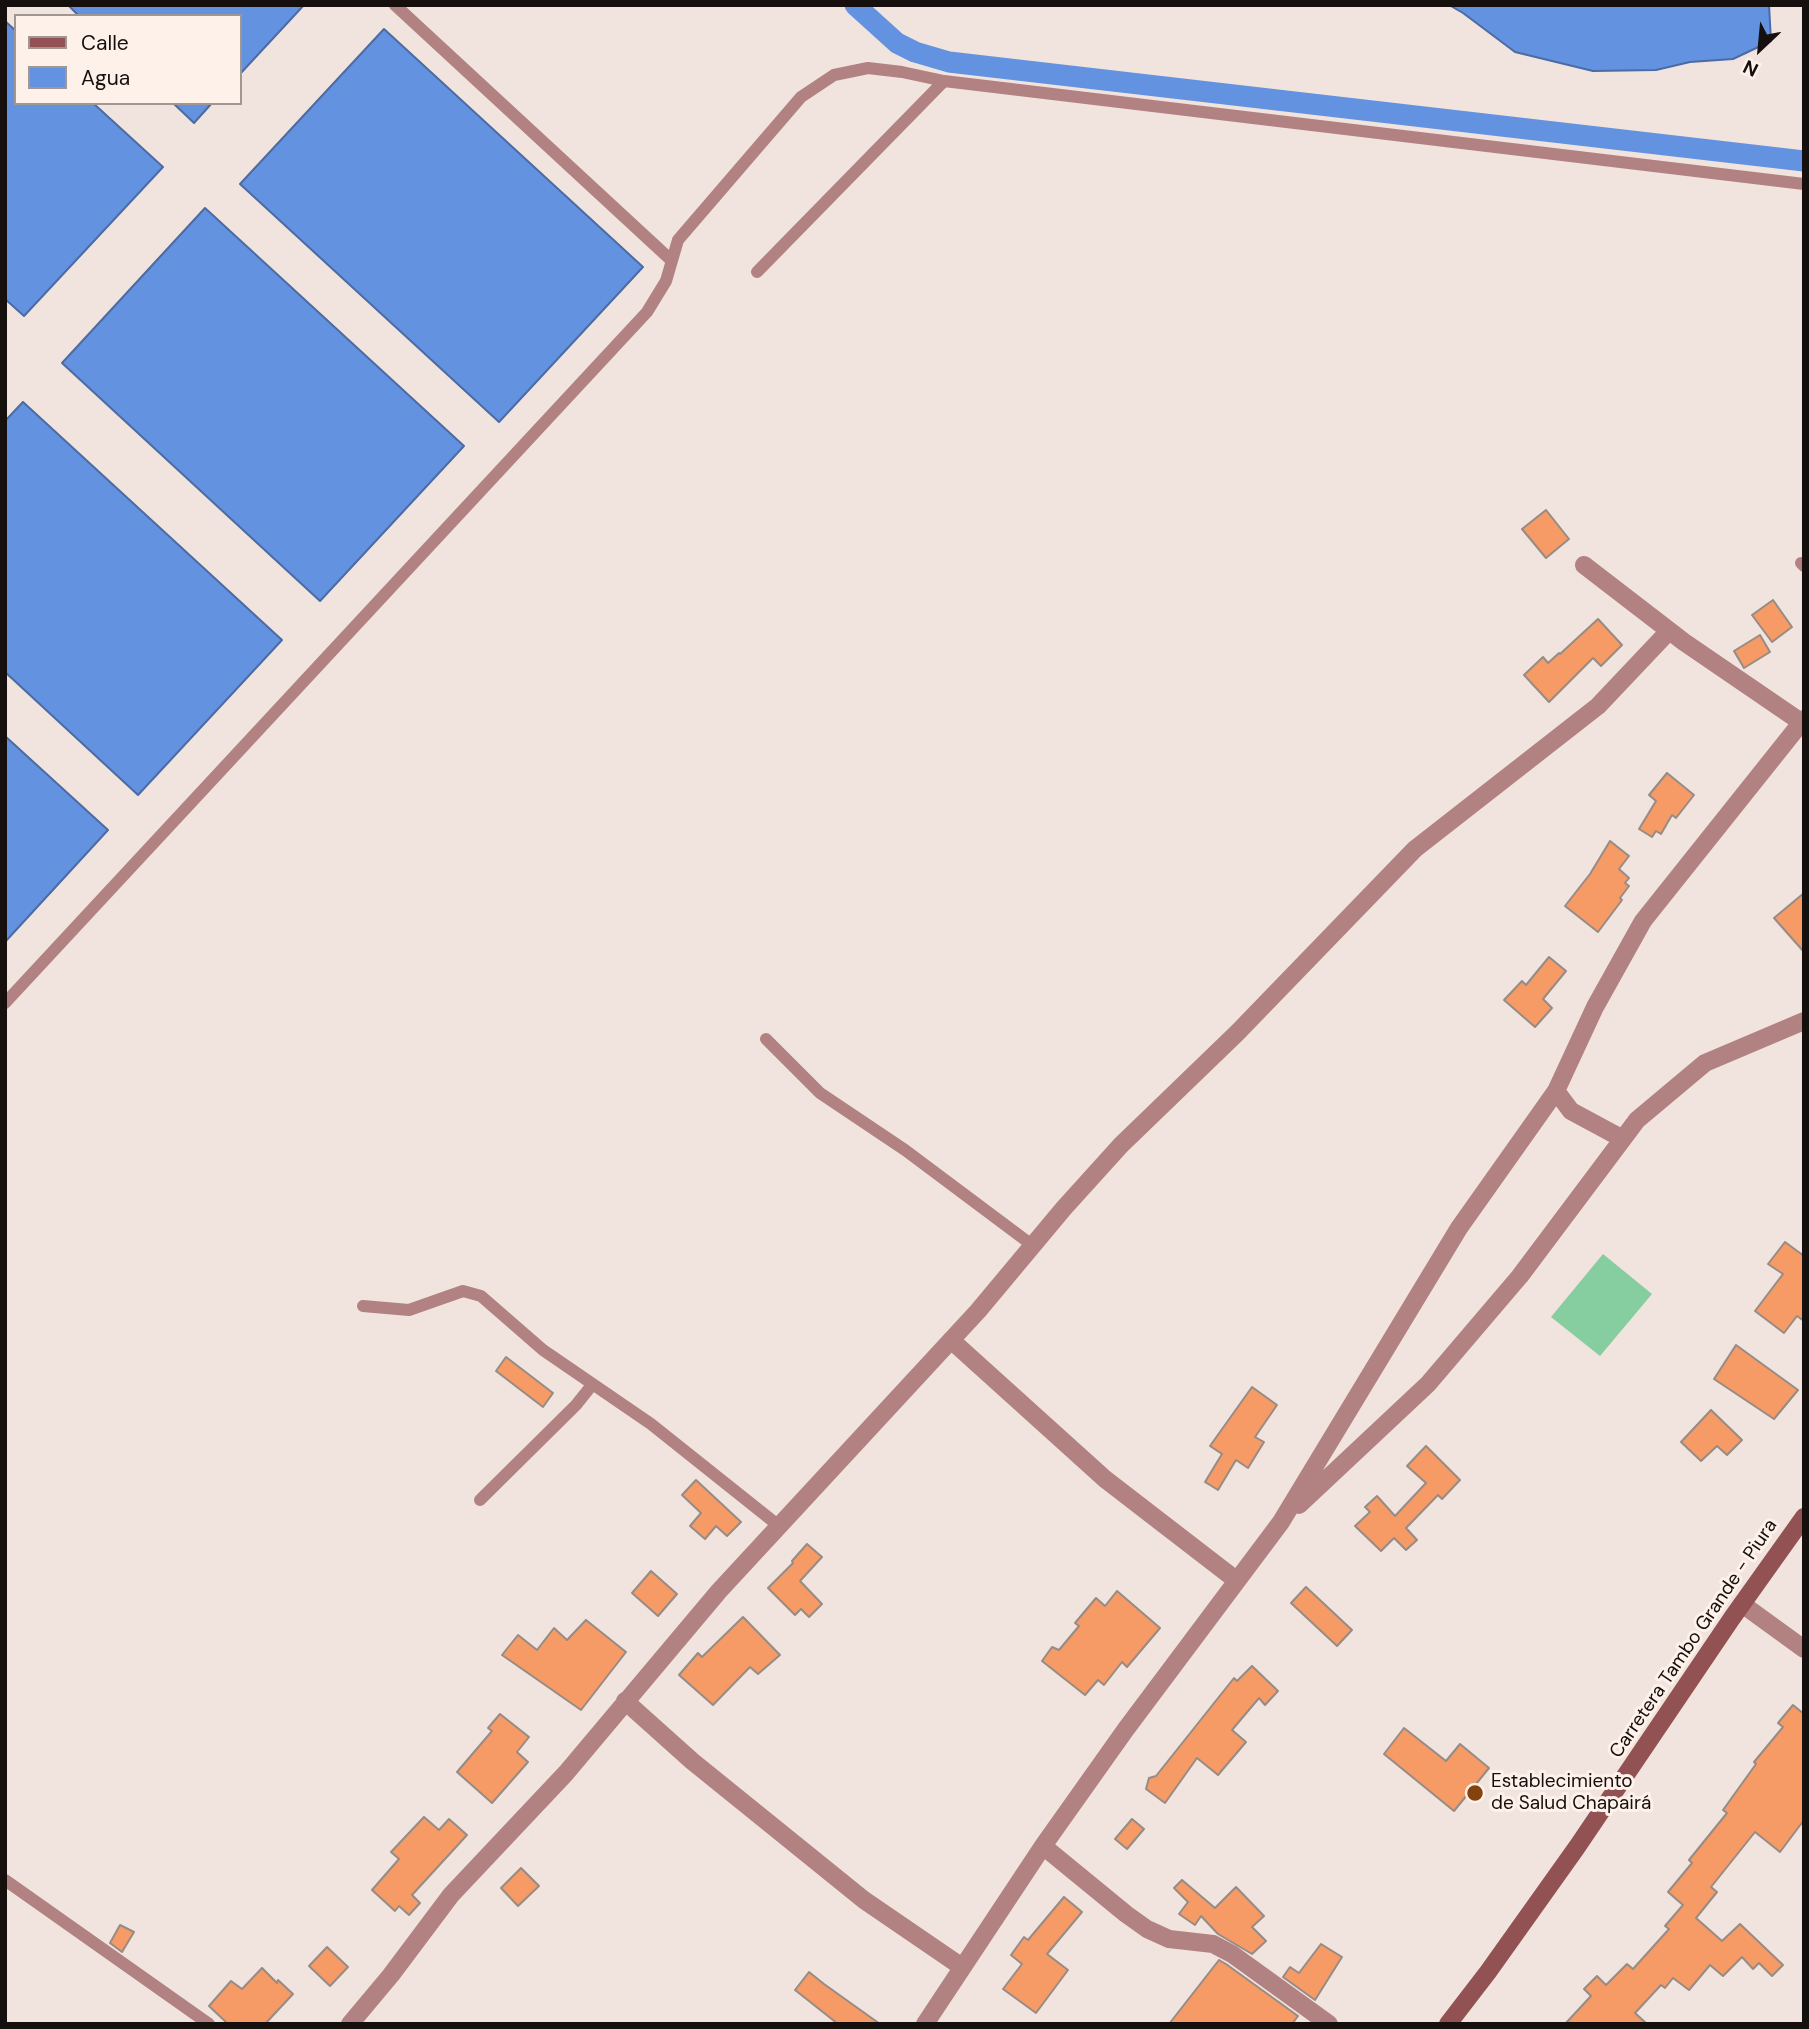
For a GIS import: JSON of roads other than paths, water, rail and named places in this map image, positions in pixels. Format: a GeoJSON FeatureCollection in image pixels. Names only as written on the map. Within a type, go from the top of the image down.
{"type":"FeatureCollection","features":[{"type":"Feature","properties":{"kind":"main road","name":"Carretera Tambo Grande - Piura"},"geometry":{"type":"LineString","coordinates":[[1448,2024],[1577,1847],[1804,1517]]}},
{"type":"Feature","properties":{"kind":"street"},"geometry":{"type":"LineString","coordinates":[[925,2024],[1043,1846],[1236,1580],[1282,1522],[1459,1228],[1556,1091],[1595,1007],[1643,921],[1802,721],[1669,631],[1584,565]]}},
{"type":"Feature","properties":{"kind":"street"},"geometry":{"type":"LineString","coordinates":[[350,2024],[451,1895],[566,1773],[719,1591],[951,1340],[1121,1145],[1237,1033],[1415,849],[1598,706],[1669,631]]}},
{"type":"Feature","properties":{"kind":"street"},"geometry":{"type":"LineString","coordinates":[[1282,1522],[1427,1384],[1520,1276],[1637,1120],[1705,1063],[1804,1021]]}},
{"type":"Feature","properties":{"kind":"street"},"geometry":{"type":"LineString","coordinates":[[1556,1091],[1571,1111],[1623,1139]]}},
{"type":"Feature","properties":{"kind":"street"},"geometry":{"type":"LineString","coordinates":[[951,1340],[1105,1479],[1236,1580]]}},
{"type":"Feature","properties":{"kind":"street"},"geometry":{"type":"LineString","coordinates":[[1742,1604],[1804,1649]]}},
{"type":"Feature","properties":{"kind":"street"},"geometry":{"type":"LineString","coordinates":[[625,1701],[692,1761],[864,1900],[962,1966]]}},
{"type":"Feature","properties":{"kind":"street"},"geometry":{"type":"LineString","coordinates":[[1043,1846],[1147,1929],[1168,1939],[1213,1944],[1233,1954],[1329,2024]]}},
{"type":"Feature","properties":{"kind":"lane"},"geometry":{"type":"LineString","coordinates":[[395,5],[672,261]]}},
{"type":"Feature","properties":{"kind":"lane"},"geometry":{"type":"LineString","coordinates":[[5,1003],[647,312],[666,281],[678,240],[801,96],[834,75],[868,68],[944,81],[1804,184]]}},
{"type":"Feature","properties":{"kind":"lane"},"geometry":{"type":"LineString","coordinates":[[757,272],[944,81]]}},
{"type":"Feature","properties":{"kind":"lane"},"geometry":{"type":"LineString","coordinates":[[766,1039],[820,1093],[905,1150],[1032,1245]]}},
{"type":"Feature","properties":{"kind":"lane"},"geometry":{"type":"LineString","coordinates":[[363,1306],[409,1310],[463,1291],[481,1296],[543,1350],[651,1424],[779,1527]]}},
{"type":"Feature","properties":{"kind":"lane"},"geometry":{"type":"LineString","coordinates":[[480,1500],[576,1405],[592,1385]]}},
{"type":"Feature","properties":{"kind":"lane"},"geometry":{"type":"LineString","coordinates":[[5,1880],[209,2024]]}},
{"type":"Feature","properties":{"kind":"water"},"geometry":{"type":"Polygon","coordinates":[[[68,5],[304,5],[242,72],[242,14],[77,14],[68,5]]]}},
{"type":"Feature","properties":{"kind":"water"},"geometry":{"type":"Polygon","coordinates":[[[1449,5],[1769,5],[1771,41],[1733,59],[1690,62],[1656,70],[1593,71],[1515,52],[1449,5]]]}},
{"type":"Feature","properties":{"kind":"water"},"geometry":{"type":"Polygon","coordinates":[[[5,21],[14,29],[14,105],[95,105],[163,167],[24,316],[5,299],[5,21]]]}},
{"type":"Feature","properties":{"kind":"water"},"geometry":{"type":"Polygon","coordinates":[[[384,29],[643,267],[499,422],[240,184],[384,29]]]}},
{"type":"Feature","properties":{"kind":"water"},"geometry":{"type":"Polygon","coordinates":[[[175,105],[210,105],[194,123],[175,105]]]}},
{"type":"Feature","properties":{"kind":"water"},"geometry":{"type":"Polygon","coordinates":[[[205,208],[464,446],[320,601],[62,363],[205,208]]]}},
{"type":"Feature","properties":{"kind":"water"},"geometry":{"type":"Polygon","coordinates":[[[23,402],[282,640],[138,795],[5,672],[5,421],[23,402]]]}},
{"type":"Feature","properties":{"kind":"water"},"geometry":{"type":"Polygon","coordinates":[[[5,736],[108,830],[5,942],[5,736]]]}},
{"type":"Feature","properties":{"kind":"waterway"},"geometry":{"type":"LineString","coordinates":[[855,5],[897,43],[915,52],[949,62],[1804,161]]}},
{"type":"Feature","properties":{"kind":"place","name":"Establecimiento de Salud Chapairá"},"geometry":{"type":"Point","coordinates":[1475,1793]}}]}
